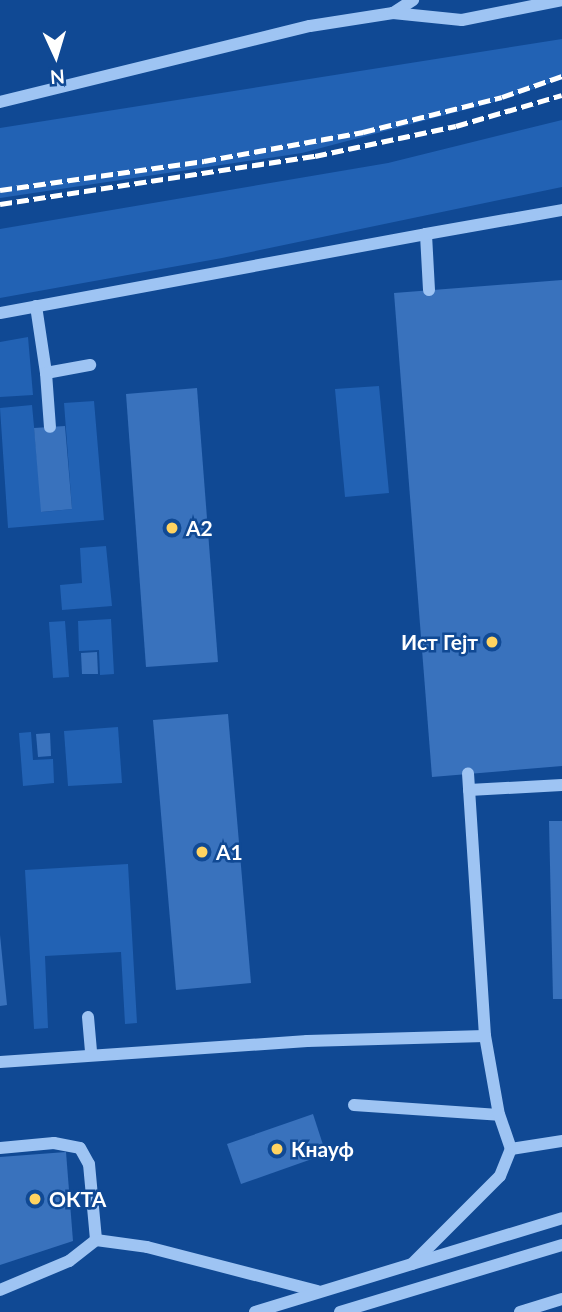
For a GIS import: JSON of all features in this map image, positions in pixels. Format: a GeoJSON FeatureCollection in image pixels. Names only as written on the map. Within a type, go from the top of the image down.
{"type":"FeatureCollection","features":[{"type":"Feature","properties":{"kind":"street"},"geometry":{"type":"LineString","coordinates":[[0,102],[191,52],[413,0]]}},
{"type":"Feature","properties":{"kind":"street"},"geometry":{"type":"LineString","coordinates":[[392,7],[462,20],[562,0]]}},
{"type":"Feature","properties":{"kind":"street"},"geometry":{"type":"LineString","coordinates":[[545,3],[562,7]]}},
{"type":"Feature","properties":{"kind":"street"},"geometry":{"type":"LineString","coordinates":[[0,313],[562,210]]}},
{"type":"Feature","properties":{"kind":"street"},"geometry":{"type":"LineString","coordinates":[[426,234],[429,290]]}},
{"type":"Feature","properties":{"kind":"street"},"geometry":{"type":"LineString","coordinates":[[36,306],[46,373],[50,427]]}},
{"type":"Feature","properties":{"kind":"street"},"geometry":{"type":"LineString","coordinates":[[46,373],[90,366]]}},
{"type":"Feature","properties":{"kind":"street"},"geometry":{"type":"LineString","coordinates":[[412,1264],[500,1176],[510,1149],[499,1115],[485,1036],[468,774]]}},
{"type":"Feature","properties":{"kind":"street"},"geometry":{"type":"LineString","coordinates":[[469,790],[562,785]]}},
{"type":"Feature","properties":{"kind":"street"},"geometry":{"type":"LineString","coordinates":[[88,1017],[91,1054]]}},
{"type":"Feature","properties":{"kind":"street"},"geometry":{"type":"LineString","coordinates":[[0,1062],[91,1054],[485,1036]]}},
{"type":"Feature","properties":{"kind":"street"},"geometry":{"type":"LineString","coordinates":[[354,1105],[499,1115]]}},
{"type":"Feature","properties":{"kind":"street"},"geometry":{"type":"LineString","coordinates":[[510,1149],[562,1141]]}},
{"type":"Feature","properties":{"kind":"street"},"geometry":{"type":"LineString","coordinates":[[0,1148],[54,1143],[80,1148],[89,1164],[96,1240]]}},
{"type":"Feature","properties":{"kind":"street"},"geometry":{"type":"LineString","coordinates":[[255,1312],[562,1218]]}},
{"type":"Feature","properties":{"kind":"street"},"geometry":{"type":"LineString","coordinates":[[0,1290],[69,1261],[96,1240],[147,1247],[320,1292]]}},
{"type":"Feature","properties":{"kind":"street"},"geometry":{"type":"LineString","coordinates":[[340,1312],[562,1245]]}},
{"type":"Feature","properties":{"kind":"street"},"geometry":{"type":"LineString","coordinates":[[520,1312],[562,1299]]}},
{"type":"Feature","properties":{"kind":"shaded area"},"geometry":{"type":"Polygon","coordinates":[[[562,39],[562,79],[502,100],[302,153],[0,198],[0,128],[562,39]]]}},
{"type":"Feature","properties":{"kind":"shaded area"},"geometry":{"type":"Polygon","coordinates":[[[562,120],[562,187],[222,258],[0,298],[0,229],[388,163],[562,120]]]}},
{"type":"Feature","properties":{"kind":"shaded area"},"geometry":{"type":"Polygon","coordinates":[[[28,337],[33,395],[0,397],[0,342],[28,337]]]}},
{"type":"Feature","properties":{"kind":"shaded area"},"geometry":{"type":"Polygon","coordinates":[[[379,386],[389,493],[345,497],[335,389],[379,386]]]}},
{"type":"Feature","properties":{"kind":"shaded area"},"geometry":{"type":"Polygon","coordinates":[[[94,401],[104,520],[8,528],[0,408],[32,405],[42,512],[72,509],[64,403],[94,401]]]}},
{"type":"Feature","properties":{"kind":"shaded area"},"geometry":{"type":"Polygon","coordinates":[[[106,546],[112,606],[62,610],[60,585],[82,583],[80,548],[106,546]]]}},
{"type":"Feature","properties":{"kind":"shaded area"},"geometry":{"type":"Polygon","coordinates":[[[111,619],[114,674],[100,675],[99,650],[79,651],[78,621],[111,619]]]}},
{"type":"Feature","properties":{"kind":"shaded area"},"geometry":{"type":"Polygon","coordinates":[[[65,621],[69,677],[53,678],[49,622],[65,621]]]}},
{"type":"Feature","properties":{"kind":"shaded area"},"geometry":{"type":"Polygon","coordinates":[[[118,727],[122,783],[68,786],[64,731],[118,727]]]}},
{"type":"Feature","properties":{"kind":"shaded area"},"geometry":{"type":"Polygon","coordinates":[[[31,732],[33,760],[53,759],[54,783],[23,786],[19,733],[31,732]]]}},
{"type":"Feature","properties":{"kind":"shaded area"},"geometry":{"type":"Polygon","coordinates":[[[128,864],[137,1023],[125,1024],[121,952],[45,956],[48,1028],[34,1029],[25,870],[128,864]]]}},
{"type":"Feature","properties":{"kind":"building","name":"Ист Гејт"},"geometry":{"type":"Polygon","coordinates":[[[562,280],[562,766],[432,777],[394,293],[562,280]]]}},
{"type":"Feature","properties":{"kind":"building","name":"А2"},"geometry":{"type":"Polygon","coordinates":[[[197,388],[218,662],[146,667],[126,394],[197,388]]]}},
{"type":"Feature","properties":{"kind":"building"},"geometry":{"type":"Polygon","coordinates":[[[65,426],[72,509],[41,512],[34,428],[65,426]]]}},
{"type":"Feature","properties":{"kind":"building"},"geometry":{"type":"Polygon","coordinates":[[[97,652],[98,674],[82,674],[81,653],[97,652]]]}},
{"type":"Feature","properties":{"kind":"building","name":"А1"},"geometry":{"type":"Polygon","coordinates":[[[228,714],[251,983],[176,990],[153,720],[228,714]]]}},
{"type":"Feature","properties":{"kind":"building"},"geometry":{"type":"Polygon","coordinates":[[[50,733],[51,756],[38,757],[36,734],[50,733]]]}},
{"type":"Feature","properties":{"kind":"building"},"geometry":{"type":"Polygon","coordinates":[[[549,821],[562,821],[562,999],[553,999],[549,821]]]}},
{"type":"Feature","properties":{"kind":"building"},"geometry":{"type":"Polygon","coordinates":[[[0,935],[7,1005],[0,1006],[0,935]]]}},
{"type":"Feature","properties":{"kind":"building","name":"Кнауф"},"geometry":{"type":"Polygon","coordinates":[[[313,1114],[326,1154],[241,1184],[227,1144],[313,1114]]]}},
{"type":"Feature","properties":{"kind":"building","name":"ОКТА"},"geometry":{"type":"Polygon","coordinates":[[[66,1152],[73,1241],[0,1265],[0,1157],[66,1152]]]}},
{"type":"Feature","properties":{"kind":"railway"},"geometry":{"type":"LineString","coordinates":[[0,190],[204,161],[363,132],[502,97],[562,76]]}},
{"type":"Feature","properties":{"kind":"railway"},"geometry":{"type":"LineString","coordinates":[[0,204],[315,156],[456,126],[562,95]]}},
{"type":"Feature","properties":{"kind":"place","name":"А2"},"geometry":{"type":"Point","coordinates":[172,528]}},
{"type":"Feature","properties":{"kind":"place","name":"Ист Гејт"},"geometry":{"type":"Point","coordinates":[492,642]}},
{"type":"Feature","properties":{"kind":"place","name":"А1"},"geometry":{"type":"Point","coordinates":[202,852]}},
{"type":"Feature","properties":{"kind":"place","name":"Кнауф"},"geometry":{"type":"Point","coordinates":[277,1149]}},
{"type":"Feature","properties":{"kind":"place","name":"ОКТА"},"geometry":{"type":"Point","coordinates":[35,1199]}}]}
